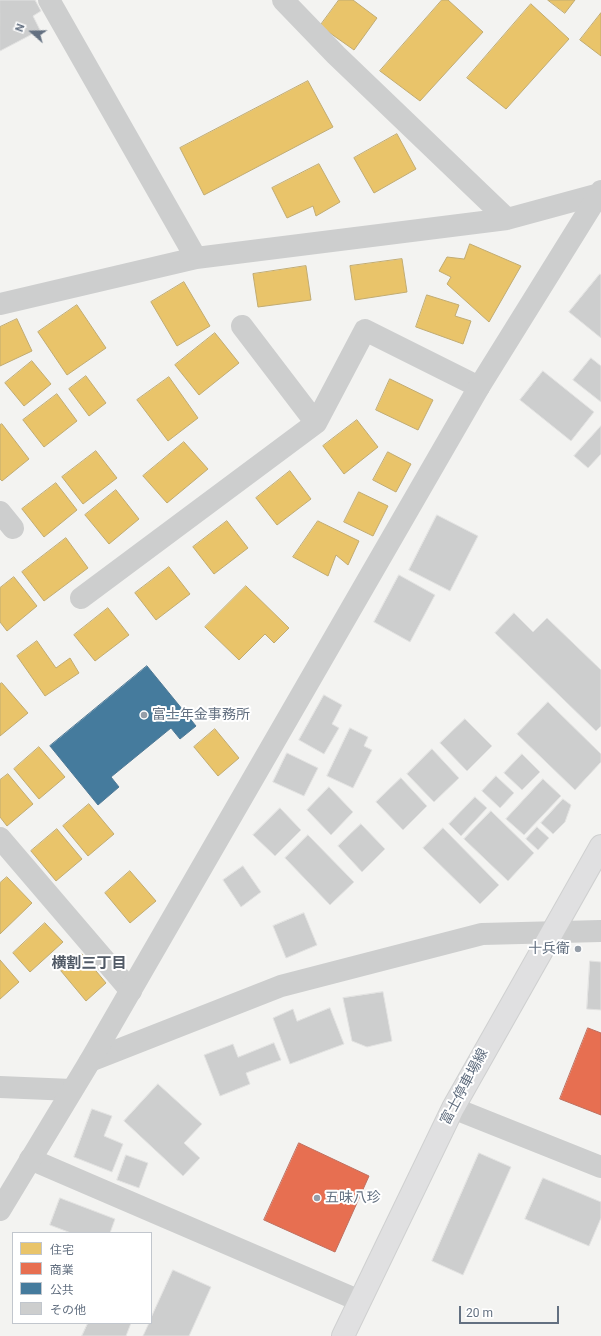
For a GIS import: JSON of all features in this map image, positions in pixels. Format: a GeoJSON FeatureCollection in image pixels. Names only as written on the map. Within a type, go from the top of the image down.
{"type":"FeatureCollection","features":[{"type":"Feature","properties":{"kind":"main road","name":"富士停車場線"},"geometry":{"type":"LineString","coordinates":[[343,1336],[453,1108],[601,846]]}},
{"type":"Feature","properties":{"kind":"street"},"geometry":{"type":"LineString","coordinates":[[49,0],[196,258]]}},
{"type":"Feature","properties":{"kind":"street"},"geometry":{"type":"LineString","coordinates":[[283,0],[336,55],[507,219]]}},
{"type":"Feature","properties":{"kind":"street"},"geometry":{"type":"LineString","coordinates":[[0,304],[196,258],[507,219],[598,202]]}},
{"type":"Feature","properties":{"kind":"street"},"geometry":{"type":"LineString","coordinates":[[0,1210],[131,991],[479,387],[598,202]]}},
{"type":"Feature","properties":{"kind":"street"},"geometry":{"type":"LineString","coordinates":[[242,326],[316,423]]}},
{"type":"Feature","properties":{"kind":"street"},"geometry":{"type":"LineString","coordinates":[[81,598],[316,423],[365,330],[479,387]]}},
{"type":"Feature","properties":{"kind":"street"},"geometry":{"type":"LineString","coordinates":[[0,838],[131,991]]}},
{"type":"Feature","properties":{"kind":"street"},"geometry":{"type":"LineString","coordinates":[[90,1061],[281,986],[482,934],[601,931]]}},
{"type":"Feature","properties":{"kind":"street"},"geometry":{"type":"LineString","coordinates":[[0,1087],[72,1090]]}},
{"type":"Feature","properties":{"kind":"street"},"geometry":{"type":"LineString","coordinates":[[453,1108],[601,1167]]}},
{"type":"Feature","properties":{"kind":"street"},"geometry":{"type":"LineString","coordinates":[[30,1159],[360,1301]]}},
{"type":"Feature","properties":{"kind":"building: 住宅"},"geometry":{"type":"Polygon","coordinates":[[[339,0],[353,0],[377,18],[354,50],[320,26],[339,0]]]}},
{"type":"Feature","properties":{"kind":"building: 住宅"},"geometry":{"type":"Polygon","coordinates":[[[442,0],[448,0],[483,32],[420,101],[380,71],[442,0]]]}},
{"type":"Feature","properties":{"kind":"building: 住宅"},"geometry":{"type":"Polygon","coordinates":[[[548,0],[575,0],[565,13],[548,0]]]}},
{"type":"Feature","properties":{"kind":"building: 住宅"},"geometry":{"type":"Polygon","coordinates":[[[531,4],[569,39],[506,109],[467,78],[531,4]]]}},
{"type":"Feature","properties":{"kind":"building: 住宅"},"geometry":{"type":"Polygon","coordinates":[[[601,13],[601,56],[580,40],[601,13]]]}},
{"type":"Feature","properties":{"kind":"building: 住宅"},"geometry":{"type":"Polygon","coordinates":[[[308,81],[333,127],[204,195],[180,148],[308,81]]]}},
{"type":"Feature","properties":{"kind":"building: 住宅"},"geometry":{"type":"Polygon","coordinates":[[[397,134],[416,169],[374,193],[354,158],[397,134]]]}},
{"type":"Feature","properties":{"kind":"building: 住宅"},"geometry":{"type":"Polygon","coordinates":[[[319,164],[340,202],[316,216],[313,206],[287,218],[272,188],[319,164]]]}},
{"type":"Feature","properties":{"kind":"building: 住宅"},"geometry":{"type":"Polygon","coordinates":[[[470,244],[521,266],[489,322],[447,284],[451,277],[439,271],[447,257],[464,259],[470,244]]]}},
{"type":"Feature","properties":{"kind":"building: 住宅"},"geometry":{"type":"Polygon","coordinates":[[[402,259],[407,292],[355,300],[350,266],[402,259]]]}},
{"type":"Feature","properties":{"kind":"building: 住宅"},"geometry":{"type":"Polygon","coordinates":[[[306,266],[311,300],[258,307],[253,274],[306,266]]]}},
{"type":"Feature","properties":{"kind":"building: 住宅"},"geometry":{"type":"Polygon","coordinates":[[[184,282],[210,326],[177,346],[151,302],[184,282]]]}},
{"type":"Feature","properties":{"kind":"building: 住宅"},"geometry":{"type":"Polygon","coordinates":[[[427,295],[459,305],[455,316],[471,321],[463,344],[416,327],[427,295]]]}},
{"type":"Feature","properties":{"kind":"building: 住宅"},"geometry":{"type":"Polygon","coordinates":[[[77,305],[106,348],[67,375],[38,332],[77,305]]]}},
{"type":"Feature","properties":{"kind":"building: 住宅"},"geometry":{"type":"Polygon","coordinates":[[[17,319],[32,351],[0,366],[0,327],[17,319]]]}},
{"type":"Feature","properties":{"kind":"building: 住宅"},"geometry":{"type":"Polygon","coordinates":[[[215,333],[239,363],[199,395],[175,365],[215,333]]]}},
{"type":"Feature","properties":{"kind":"building: 住宅"},"geometry":{"type":"Polygon","coordinates":[[[32,361],[51,384],[24,406],[5,383],[32,361]]]}},
{"type":"Feature","properties":{"kind":"building: 住宅"},"geometry":{"type":"Polygon","coordinates":[[[86,376],[106,403],[89,416],[69,389],[86,376]]]}},
{"type":"Feature","properties":{"kind":"building: 住宅"},"geometry":{"type":"Polygon","coordinates":[[[169,377],[198,418],[168,441],[137,400],[169,377]]]}},
{"type":"Feature","properties":{"kind":"building: 住宅"},"geometry":{"type":"Polygon","coordinates":[[[390,379],[433,400],[418,430],[376,410],[390,379]]]}},
{"type":"Feature","properties":{"kind":"building: 住宅"},"geometry":{"type":"Polygon","coordinates":[[[57,394],[77,421],[44,447],[23,420],[57,394]]]}},
{"type":"Feature","properties":{"kind":"building: 住宅"},"geometry":{"type":"Polygon","coordinates":[[[357,420],[378,447],[344,474],[323,446],[357,420]]]}},
{"type":"Feature","properties":{"kind":"building: 住宅"},"geometry":{"type":"Polygon","coordinates":[[[2,424],[29,459],[2,481],[0,479],[0,425],[2,424]]]}},
{"type":"Feature","properties":{"kind":"building: 住宅"},"geometry":{"type":"Polygon","coordinates":[[[184,442],[208,469],[167,503],[143,476],[184,442]]]}},
{"type":"Feature","properties":{"kind":"building: 住宅"},"geometry":{"type":"Polygon","coordinates":[[[96,451],[117,478],[83,504],[62,477],[96,451]]]}},
{"type":"Feature","properties":{"kind":"building: 住宅"},"geometry":{"type":"Polygon","coordinates":[[[388,452],[411,464],[396,492],[373,480],[388,452]]]}},
{"type":"Feature","properties":{"kind":"building: 住宅"},"geometry":{"type":"Polygon","coordinates":[[[290,471],[311,499],[277,525],[256,498],[290,471]]]}},
{"type":"Feature","properties":{"kind":"building: 住宅"},"geometry":{"type":"Polygon","coordinates":[[[56,483],[77,510],[44,537],[22,509],[56,483]]]}},
{"type":"Feature","properties":{"kind":"building: 住宅"},"geometry":{"type":"Polygon","coordinates":[[[116,490],[139,519],[109,544],[85,515],[116,490]]]}},
{"type":"Feature","properties":{"kind":"building: 住宅"},"geometry":{"type":"Polygon","coordinates":[[[359,492],[388,506],[373,536],[344,522],[359,492]]]}},
{"type":"Feature","properties":{"kind":"building: 住宅"},"geometry":{"type":"Polygon","coordinates":[[[227,521],[248,548],[214,574],[193,547],[227,521]]]}},
{"type":"Feature","properties":{"kind":"building: 住宅"},"geometry":{"type":"Polygon","coordinates":[[[318,521],[359,541],[348,565],[336,555],[328,576],[293,557],[318,521]]]}},
{"type":"Feature","properties":{"kind":"building: 住宅"},"geometry":{"type":"Polygon","coordinates":[[[66,538],[88,568],[44,601],[22,572],[66,538]]]}},
{"type":"Feature","properties":{"kind":"building: 住宅"},"geometry":{"type":"Polygon","coordinates":[[[169,567],[190,594],[156,620],[135,593],[169,567]]]}},
{"type":"Feature","properties":{"kind":"building: 住宅"},"geometry":{"type":"Polygon","coordinates":[[[14,577],[37,606],[7,631],[0,622],[0,588],[14,577]]]}},
{"type":"Feature","properties":{"kind":"building: 住宅"},"geometry":{"type":"Polygon","coordinates":[[[246,586],[289,628],[274,643],[265,634],[239,660],[205,627],[246,586]]]}},
{"type":"Feature","properties":{"kind":"building: 住宅"},"geometry":{"type":"Polygon","coordinates":[[[108,608],[129,635],[95,661],[74,635],[108,608]]]}},
{"type":"Feature","properties":{"kind":"building: 住宅"},"geometry":{"type":"Polygon","coordinates":[[[37,641],[56,668],[70,658],[79,673],[45,696],[17,656],[37,641]]]}},
{"type":"Feature","properties":{"kind":"building: 住宅"},"geometry":{"type":"Polygon","coordinates":[[[2,683],[28,713],[0,736],[0,684],[2,683]]]}},
{"type":"Feature","properties":{"kind":"building: 住宅"},"geometry":{"type":"Polygon","coordinates":[[[215,729],[239,758],[218,776],[194,747],[215,729]]]}},
{"type":"Feature","properties":{"kind":"building: 住宅"},"geometry":{"type":"Polygon","coordinates":[[[39,747],[65,777],[39,799],[14,769],[39,747]]]}},
{"type":"Feature","properties":{"kind":"building: 住宅"},"geometry":{"type":"Polygon","coordinates":[[[8,774],[33,804],[7,826],[0,817],[0,780],[8,774]]]}},
{"type":"Feature","properties":{"kind":"building: 住宅"},"geometry":{"type":"Polygon","coordinates":[[[89,804],[114,834],[88,856],[63,826],[89,804]]]}},
{"type":"Feature","properties":{"kind":"building: 住宅"},"geometry":{"type":"Polygon","coordinates":[[[57,829],[82,859],[56,881],[31,851],[57,829]]]}},
{"type":"Feature","properties":{"kind":"building: 住宅"},"geometry":{"type":"Polygon","coordinates":[[[130,871],[156,901],[130,923],[105,893],[130,871]]]}},
{"type":"Feature","properties":{"kind":"building: 住宅"},"geometry":{"type":"Polygon","coordinates":[[[7,877],[32,903],[0,934],[0,883],[7,877]]]}},
{"type":"Feature","properties":{"kind":"building: 住宅"},"geometry":{"type":"Polygon","coordinates":[[[45,923],[63,942],[30,972],[13,953],[45,923]]]}},
{"type":"Feature","properties":{"kind":"building: 住宅"},"geometry":{"type":"Polygon","coordinates":[[[82,954],[106,983],[86,1001],[61,971],[82,954]]]}},
{"type":"Feature","properties":{"kind":"building: 住宅"},"geometry":{"type":"Polygon","coordinates":[[[0,960],[19,982],[0,999],[0,960]]]}},
{"type":"Feature","properties":{"kind":"building: 商業"},"geometry":{"type":"Polygon","coordinates":[[[588,1028],[601,1033],[601,1115],[560,1099],[588,1028]]]}},
{"type":"Feature","properties":{"kind":"building: 商業","name":"五味八珍"},"geometry":{"type":"Polygon","coordinates":[[[299,1143],[369,1176],[335,1252],[264,1220],[299,1143]]]}},
{"type":"Feature","properties":{"kind":"building: 公共"},"geometry":{"type":"Polygon","coordinates":[[[147,666],[196,726],[180,739],[171,728],[111,777],[119,787],[98,805],[50,746],[147,666]]]}},
{"type":"Feature","properties":{"kind":"building: その他"},"geometry":{"type":"Polygon","coordinates":[[[0,0],[35,0],[41,11],[33,16],[40,30],[0,51],[0,0]]]}},
{"type":"Feature","properties":{"kind":"building: その他"},"geometry":{"type":"Polygon","coordinates":[[[600,274],[601,275],[601,338],[569,312],[600,274]]]}},
{"type":"Feature","properties":{"kind":"building: その他"},"geometry":{"type":"Polygon","coordinates":[[[591,358],[601,366],[601,402],[573,380],[591,358]]]}},
{"type":"Feature","properties":{"kind":"building: その他"},"geometry":{"type":"Polygon","coordinates":[[[543,371],[594,412],[571,441],[520,400],[543,371]]]}},
{"type":"Feature","properties":{"kind":"building: その他"},"geometry":{"type":"Polygon","coordinates":[[[601,426],[601,454],[588,468],[574,456],[601,426]]]}},
{"type":"Feature","properties":{"kind":"building: その他"},"geometry":{"type":"Polygon","coordinates":[[[437,515],[478,536],[450,591],[409,570],[437,515]]]}},
{"type":"Feature","properties":{"kind":"building: その他"},"geometry":{"type":"Polygon","coordinates":[[[399,575],[435,595],[410,642],[374,622],[399,575]]]}},
{"type":"Feature","properties":{"kind":"building: その他"},"geometry":{"type":"Polygon","coordinates":[[[514,613],[533,632],[547,618],[601,670],[601,726],[596,731],[495,633],[514,613]]]}},
{"type":"Feature","properties":{"kind":"building: その他"},"geometry":{"type":"Polygon","coordinates":[[[324,695],[342,705],[332,724],[339,728],[324,754],[299,740],[324,695]]]}},
{"type":"Feature","properties":{"kind":"building: その他"},"geometry":{"type":"Polygon","coordinates":[[[548,702],[601,754],[601,762],[575,790],[517,734],[548,702]]]}},
{"type":"Feature","properties":{"kind":"building: その他"},"geometry":{"type":"Polygon","coordinates":[[[465,719],[492,746],[467,771],[440,743],[465,719]]]}},
{"type":"Feature","properties":{"kind":"building: その他"},"geometry":{"type":"Polygon","coordinates":[[[350,728],[368,737],[364,746],[372,750],[353,788],[327,776],[350,728]]]}},
{"type":"Feature","properties":{"kind":"building: その他"},"geometry":{"type":"Polygon","coordinates":[[[432,749],[459,778],[434,802],[407,774],[432,749]]]}},
{"type":"Feature","properties":{"kind":"building: その他"},"geometry":{"type":"Polygon","coordinates":[[[287,753],[318,768],[304,796],[273,782],[287,753]]]}},
{"type":"Feature","properties":{"kind":"building: その他"},"geometry":{"type":"Polygon","coordinates":[[[522,754],[540,772],[522,790],[504,773],[522,754]]]}},
{"type":"Feature","properties":{"kind":"building: その他"},"geometry":{"type":"Polygon","coordinates":[[[496,776],[514,793],[500,808],[482,791],[496,776]]]}},
{"type":"Feature","properties":{"kind":"building: その他"},"geometry":{"type":"Polygon","coordinates":[[[401,778],[427,806],[403,830],[376,802],[401,778]]]}},
{"type":"Feature","properties":{"kind":"building: その他"},"geometry":{"type":"Polygon","coordinates":[[[543,779],[561,796],[524,835],[506,819],[543,779]]]}},
{"type":"Feature","properties":{"kind":"building: その他"},"geometry":{"type":"Polygon","coordinates":[[[329,787],[353,812],[331,835],[307,810],[329,787]]]}},
{"type":"Feature","properties":{"kind":"building: その他"},"geometry":{"type":"Polygon","coordinates":[[[475,797],[487,808],[461,836],[449,824],[475,797]]]}},
{"type":"Feature","properties":{"kind":"building: その他"},"geometry":{"type":"Polygon","coordinates":[[[563,799],[571,805],[565,822],[553,834],[541,823],[563,799]]]}},
{"type":"Feature","properties":{"kind":"building: その他"},"geometry":{"type":"Polygon","coordinates":[[[280,808],[301,830],[275,856],[253,835],[280,808]]]}},
{"type":"Feature","properties":{"kind":"building: その他"},"geometry":{"type":"Polygon","coordinates":[[[491,811],[534,853],[508,881],[464,839],[491,811]]]}},
{"type":"Feature","properties":{"kind":"building: その他"},"geometry":{"type":"Polygon","coordinates":[[[361,824],[385,849],[362,872],[338,846],[361,824]]]}},
{"type":"Feature","properties":{"kind":"building: その他"},"geometry":{"type":"Polygon","coordinates":[[[537,827],[549,838],[538,850],[526,839],[537,827]]]}},
{"type":"Feature","properties":{"kind":"building: その他"},"geometry":{"type":"Polygon","coordinates":[[[443,828],[499,885],[480,904],[423,848],[443,828]]]}},
{"type":"Feature","properties":{"kind":"building: その他"},"geometry":{"type":"Polygon","coordinates":[[[308,835],[354,882],[330,905],[285,858],[308,835]]]}},
{"type":"Feature","properties":{"kind":"building: その他"},"geometry":{"type":"Polygon","coordinates":[[[243,866],[261,892],[241,907],[223,880],[243,866]]]}},
{"type":"Feature","properties":{"kind":"building: その他"},"geometry":{"type":"Polygon","coordinates":[[[304,913],[317,945],[286,958],[273,926],[304,913]]]}},
{"type":"Feature","properties":{"kind":"building: その他"},"geometry":{"type":"Polygon","coordinates":[[[590,961],[601,962],[601,1010],[587,1009],[590,961]]]}},
{"type":"Feature","properties":{"kind":"building: その他"},"geometry":{"type":"Polygon","coordinates":[[[383,992],[392,1041],[367,1047],[352,1041],[343,998],[383,992]]]}},
{"type":"Feature","properties":{"kind":"building: その他"},"geometry":{"type":"Polygon","coordinates":[[[330,1008],[344,1044],[290,1064],[273,1018],[293,1009],[297,1021],[330,1008]]]}},
{"type":"Feature","properties":{"kind":"building: その他"},"geometry":{"type":"Polygon","coordinates":[[[274,1043],[281,1060],[246,1073],[250,1084],[220,1096],[204,1055],[233,1044],[238,1057],[274,1043]]]}},
{"type":"Feature","properties":{"kind":"building: その他"},"geometry":{"type":"Polygon","coordinates":[[[158,1084],[202,1124],[184,1143],[200,1158],[183,1176],[124,1121],[158,1084]]]}},
{"type":"Feature","properties":{"kind":"building: その他"},"geometry":{"type":"Polygon","coordinates":[[[92,1109],[112,1116],[104,1136],[123,1144],[112,1172],[74,1157],[92,1109]]]}},
{"type":"Feature","properties":{"kind":"building: その他"},"geometry":{"type":"Polygon","coordinates":[[[479,1153],[511,1167],[463,1275],[432,1261],[479,1153]]]}},
{"type":"Feature","properties":{"kind":"building: その他"},"geometry":{"type":"Polygon","coordinates":[[[126,1155],[148,1163],[139,1188],[117,1180],[126,1155]]]}},
{"type":"Feature","properties":{"kind":"building: その他"},"geometry":{"type":"Polygon","coordinates":[[[543,1178],[601,1202],[601,1218],[589,1246],[525,1219],[543,1178]]]}},
{"type":"Feature","properties":{"kind":"building: その他"},"geometry":{"type":"Polygon","coordinates":[[[60,1198],[115,1219],[110,1232],[68,1232],[50,1225],[60,1198]]]}},
{"type":"Feature","properties":{"kind":"building: その他"},"geometry":{"type":"Polygon","coordinates":[[[173,1270],[211,1287],[189,1336],[143,1336],[149,1324],[152,1324],[152,1316],[173,1270]]]}},
{"type":"Feature","properties":{"kind":"building: その他"},"geometry":{"type":"Polygon","coordinates":[[[88,1324],[131,1324],[126,1336],[82,1336],[88,1324]]]}},
{"type":"Feature","properties":{"kind":"place","name":"富士年金事務所"},"geometry":{"type":"Point","coordinates":[144,715]}},
{"type":"Feature","properties":{"kind":"place","name":"十兵衛"},"geometry":{"type":"Point","coordinates":[578,949]}},
{"type":"Feature","properties":{"kind":"place","name":"五味八珍"},"geometry":{"type":"Point","coordinates":[317,1198]}},
{"type":"Feature","properties":{"kind":"district","name":"横割三丁目"},"geometry":{"type":"Point","coordinates":[89,964]}}]}
